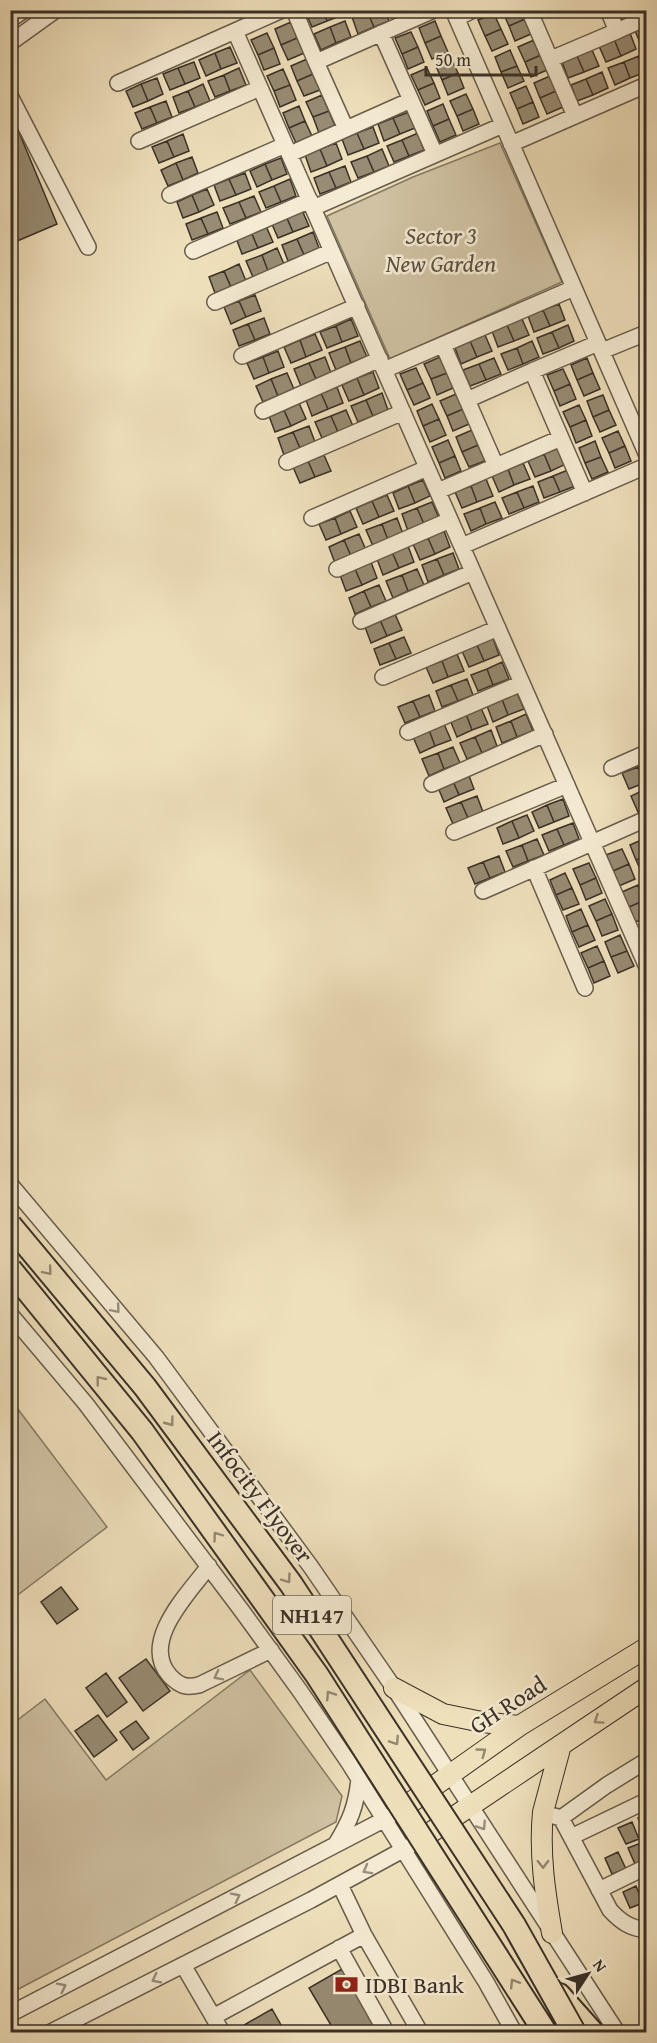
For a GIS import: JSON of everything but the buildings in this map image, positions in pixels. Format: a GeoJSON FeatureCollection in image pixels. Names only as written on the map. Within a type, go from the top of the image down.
{"type":"FeatureCollection","features":[{"type":"Feature","properties":{"kind":"highway","name":"Infocity Flyover"},"geometry":{"type":"LineString","coordinates":[[10,1226],[144,1387],[291,1584],[514,1925],[574,2032]]}},
{"type":"Feature","properties":{"kind":"highway","name":"NH147"},"geometry":{"type":"LineString","coordinates":[[10,1269],[142,1431],[317,1675],[545,2032]]}},
{"type":"Feature","properties":{"kind":"highway"},"geometry":{"type":"LineString","coordinates":[[542,1976],[592,2032]]}},
{"type":"Feature","properties":{"kind":"main road","name":"GH Road"},"geometry":{"type":"LineString","coordinates":[[392,1815],[519,1726],[646,1648]]}},
{"type":"Feature","properties":{"kind":"main road"},"geometry":{"type":"LineString","coordinates":[[394,1688],[443,1714],[482,1722],[519,1726]]}},
{"type":"Feature","properties":{"kind":"main road"},"geometry":{"type":"LineString","coordinates":[[410,1846],[646,1688]]}},
{"type":"Feature","properties":{"kind":"main road"},"geometry":{"type":"LineString","coordinates":[[552,1933],[543,1877],[561,1745]]}},
{"type":"Feature","properties":{"kind":"street"},"geometry":{"type":"LineString","coordinates":[[10,20],[24,10]]}},
{"type":"Feature","properties":{"kind":"street"},"geometry":{"type":"LineString","coordinates":[[10,43],[56,10]]}},
{"type":"Feature","properties":{"kind":"street"},"geometry":{"type":"LineString","coordinates":[[118,83],[282,10]]}},
{"type":"Feature","properties":{"kind":"street"},"geometry":{"type":"LineString","coordinates":[[294,10],[346,129]]}},
{"type":"Feature","properties":{"kind":"street"},"geometry":{"type":"LineString","coordinates":[[316,62],[434,10]]}},
{"type":"Feature","properties":{"kind":"street"},"geometry":{"type":"LineString","coordinates":[[473,10],[455,14],[646,453]]}},
{"type":"Feature","properties":{"kind":"street"},"geometry":{"type":"LineString","coordinates":[[529,10],[575,116]]}},
{"type":"Feature","properties":{"kind":"street"},"geometry":{"type":"LineString","coordinates":[[608,10],[616,31]]}},
{"type":"Feature","properties":{"kind":"street"},"geometry":{"type":"LineString","coordinates":[[551,59],[646,18]]}},
{"type":"Feature","properties":{"kind":"street"},"geometry":{"type":"LineString","coordinates":[[235,31],[646,965]]}},
{"type":"Feature","properties":{"kind":"street"},"geometry":{"type":"LineString","coordinates":[[381,33],[435,154]]}},
{"type":"Feature","properties":{"kind":"street"},"geometry":{"type":"LineString","coordinates":[[511,144],[646,85]]}},
{"type":"Feature","properties":{"kind":"street"},"geometry":{"type":"LineString","coordinates":[[139,141],[260,87]]}},
{"type":"Feature","properties":{"kind":"street"},"geometry":{"type":"LineString","coordinates":[[10,96],[88,247]]}},
{"type":"Feature","properties":{"kind":"street"},"geometry":{"type":"LineString","coordinates":[[170,195],[346,129],[411,100]]}},
{"type":"Feature","properties":{"kind":"street"},"geometry":{"type":"LineString","coordinates":[[193,251],[503,125]]}},
{"type":"Feature","properties":{"kind":"street"},"geometry":{"type":"LineString","coordinates":[[215,302],[332,251]]}},
{"type":"Feature","properties":{"kind":"street"},"geometry":{"type":"LineString","coordinates":[[263,411],[382,365],[443,345],[574,288]]}},
{"type":"Feature","properties":{"kind":"street"},"geometry":{"type":"LineString","coordinates":[[242,356],[357,306]]}},
{"type":"Feature","properties":{"kind":"street"},"geometry":{"type":"LineString","coordinates":[[467,400],[532,371],[646,333]]}},
{"type":"Feature","properties":{"kind":"street"},"geometry":{"type":"LineString","coordinates":[[443,345],[496,466]]}},
{"type":"Feature","properties":{"kind":"street"},"geometry":{"type":"LineString","coordinates":[[532,371],[585,493]]}},
{"type":"Feature","properties":{"kind":"street"},"geometry":{"type":"LineString","coordinates":[[287,462],[403,412]]}},
{"type":"Feature","properties":{"kind":"street"},"geometry":{"type":"LineString","coordinates":[[438,491],[561,438]]}},
{"type":"Feature","properties":{"kind":"street"},"geometry":{"type":"LineString","coordinates":[[462,546],[646,466]]}},
{"type":"Feature","properties":{"kind":"street"},"geometry":{"type":"LineString","coordinates":[[312,518],[428,468]]}},
{"type":"Feature","properties":{"kind":"street"},"geometry":{"type":"LineString","coordinates":[[337,569],[450,520]]}},
{"type":"Feature","properties":{"kind":"street"},"geometry":{"type":"LineString","coordinates":[[361,621],[473,572]]}},
{"type":"Feature","properties":{"kind":"street"},"geometry":{"type":"LineString","coordinates":[[383,677],[498,628]]}},
{"type":"Feature","properties":{"kind":"street"},"geometry":{"type":"LineString","coordinates":[[408,732],[522,683]]}},
{"type":"Feature","properties":{"kind":"street"},"geometry":{"type":"LineString","coordinates":[[432,784],[545,734]]}},
{"type":"Feature","properties":{"kind":"street"},"geometry":{"type":"LineString","coordinates":[[612,768],[646,753]]}},
{"type":"Feature","properties":{"kind":"street"},"geometry":{"type":"LineString","coordinates":[[454,832],[567,785]]}},
{"type":"Feature","properties":{"kind":"street"},"geometry":{"type":"LineString","coordinates":[[483,891],[646,819]]}},
{"type":"Feature","properties":{"kind":"street"},"geometry":{"type":"LineString","coordinates":[[534,868],[585,988]]}},
{"type":"Feature","properties":{"kind":"street"},"geometry":{"type":"LineString","coordinates":[[10,1184],[156,1357],[311,1567],[394,1688],[617,2032]]}},
{"type":"Feature","properties":{"kind":"street"},"geometry":{"type":"LineString","coordinates":[[10,1314],[86,1404],[271,1650],[359,1779],[392,1815],[514,2032]]}},
{"type":"Feature","properties":{"kind":"street"},"geometry":{"type":"LineString","coordinates":[[208,1566],[168,1621],[160,1649],[166,1672],[178,1684],[188,1687],[199,1685],[271,1650]]}},
{"type":"Feature","properties":{"kind":"street"},"geometry":{"type":"LineString","coordinates":[[646,1761],[608,1785],[552,1815],[571,1837],[610,1910],[622,1922],[634,1929],[646,1930]]}},
{"type":"Feature","properties":{"kind":"street"},"geometry":{"type":"LineString","coordinates":[[334,1846],[348,1825],[354,1810],[359,1779]]}},
{"type":"Feature","properties":{"kind":"street"},"geometry":{"type":"LineString","coordinates":[[571,1837],[646,1801]]}},
{"type":"Feature","properties":{"kind":"street"},"geometry":{"type":"LineString","coordinates":[[10,2014],[392,1815]]}},
{"type":"Feature","properties":{"kind":"street"},"geometry":{"type":"LineString","coordinates":[[51,2032],[340,1885],[410,1846]]}},
{"type":"Feature","properties":{"kind":"street"},"geometry":{"type":"LineString","coordinates":[[599,1890],[646,1867]]}},
{"type":"Feature","properties":{"kind":"street"},"geometry":{"type":"LineString","coordinates":[[340,1885],[364,1935],[420,2032]]}},
{"type":"Feature","properties":{"kind":"street"},"geometry":{"type":"LineString","coordinates":[[213,2017],[364,1935]]}},
{"type":"Feature","properties":{"kind":"street"},"geometry":{"type":"LineString","coordinates":[[339,1948],[386,2032]]}},
{"type":"Feature","properties":{"kind":"street"},"geometry":{"type":"LineString","coordinates":[[183,1965],[222,2032]]}},
{"type":"Feature","properties":{"kind":"green space","name":"Sector 3 New Garden"},"geometry":{"type":"Polygon","coordinates":[[[500,143],[562,282],[390,359],[327,216],[413,177],[500,143]]]}},
{"type":"Feature","properties":{"kind":"green space"},"geometry":{"type":"Polygon","coordinates":[[[11,1400],[107,1527],[11,1600],[11,1400]]]}},
{"type":"Feature","properties":{"kind":"green space"},"geometry":{"type":"Polygon","coordinates":[[[250,1670],[342,1796],[336,1822],[11,1993],[11,1725],[45,1699],[106,1780],[250,1670]]]}},
{"type":"Feature","properties":{"kind":"place","name":"IDBI Bank"},"geometry":{"type":"Point","coordinates":[347,1985]}}]}
